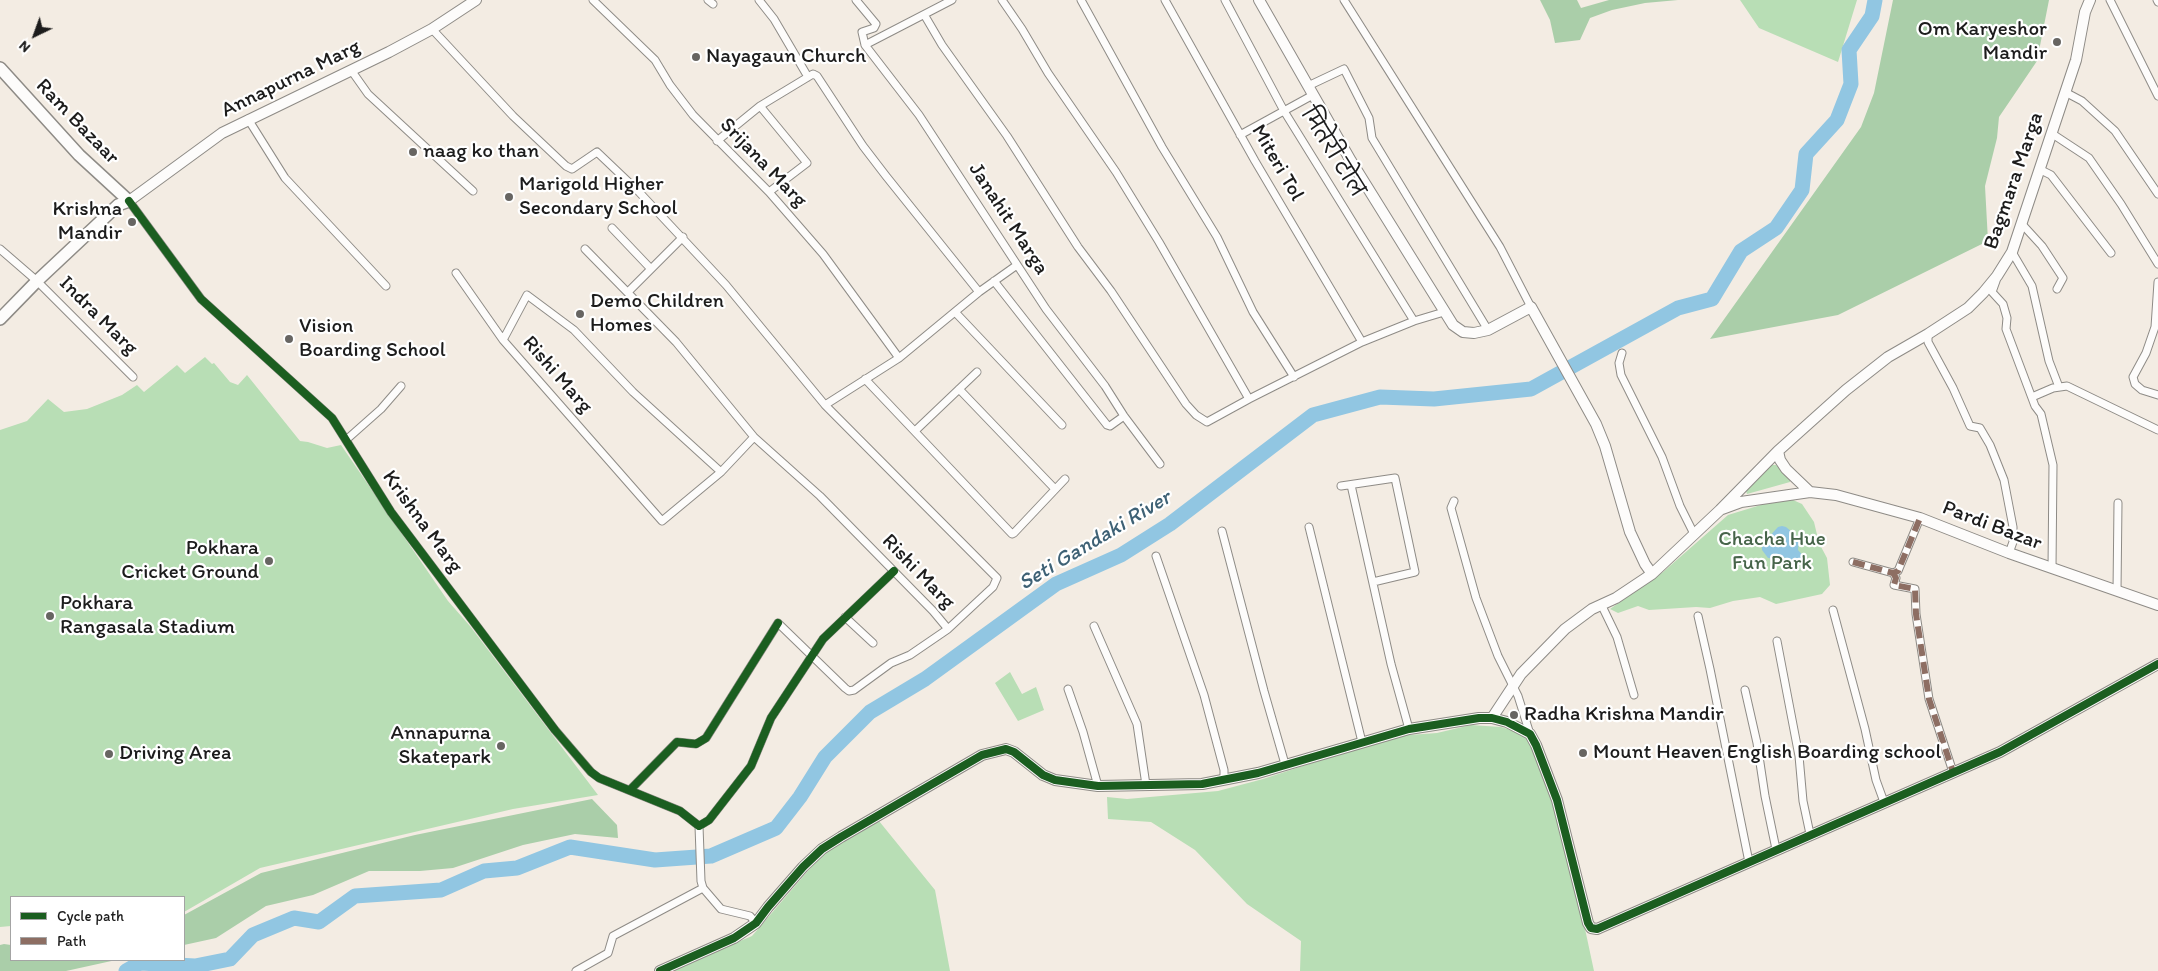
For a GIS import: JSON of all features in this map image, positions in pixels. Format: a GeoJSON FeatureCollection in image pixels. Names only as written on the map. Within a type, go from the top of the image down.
{"type":"FeatureCollection","features":[{"type":"Feature","properties":{"kind":"main road","name":"Annapurna Marg"},"geometry":{"type":"LineString","coordinates":[[129,200],[222,133],[432,29],[476,0]]}},
{"type":"Feature","properties":{"kind":"main road","name":"मितेरी टोल"},"geometry":{"type":"LineString","coordinates":[[1259,0],[1310,91],[1453,325],[1463,332],[1474,333],[1488,330]]}},
{"type":"Feature","properties":{"kind":"main road","name":"Bagmara Marga"},"geometry":{"type":"LineString","coordinates":[[1492,718],[1513,685],[1531,662],[1577,618],[1632,589],[1652,574],[1720,510],[1739,488],[1778,451],[1846,390],[1888,356],[1928,334],[1968,308],[1997,276],[2012,252],[2038,169],[2076,60],[2085,12],[2090,0]]}},
{"type":"Feature","properties":{"kind":"main road","name":"Ram Bazaar"},"geometry":{"type":"LineString","coordinates":[[0,68],[79,155],[129,200]]}},
{"type":"Feature","properties":{"kind":"main road","name":"Indra Marg"},"geometry":{"type":"LineString","coordinates":[[0,319],[37,281],[118,205],[129,200]]}},
{"type":"Feature","properties":{"kind":"main road"},"geometry":{"type":"LineString","coordinates":[[1488,330],[1531,307],[1599,432],[1630,532],[1644,564],[1652,574]]}},
{"type":"Feature","properties":{"kind":"main road"},"geometry":{"type":"LineString","coordinates":[[1778,451],[1780,460],[1786,469],[1810,492]]}},
{"type":"Feature","properties":{"kind":"main road","name":"Pardi Bazar"},"geometry":{"type":"LineString","coordinates":[[1720,510],[1741,502],[1810,492],[1836,495],[1920,518],[2009,553],[2158,605]]}},
{"type":"Feature","properties":{"kind":"main road"},"geometry":{"type":"LineString","coordinates":[[660,971],[734,938],[756,924],[774,900],[822,849],[982,755],[1006,749],[1014,752],[1043,775],[1054,780],[1098,786],[1202,784],[1286,764],[1409,729],[1479,718],[1492,718],[1518,727],[1530,734],[1557,800],[1588,923],[1591,928],[1601,928],[2021,742],[2158,664]]}},
{"type":"Feature","properties":{"kind":"street","name":"Srijana Marg"},"geometry":{"type":"LineString","coordinates":[[593,0],[655,60],[670,85],[688,108],[717,141],[769,192],[823,254],[899,358]]}},
{"type":"Feature","properties":{"kind":"street"},"geometry":{"type":"LineString","coordinates":[[759,0],[774,19],[808,77]]}},
{"type":"Feature","properties":{"kind":"street"},"geometry":{"type":"LineString","coordinates":[[856,0],[876,24],[874,28],[862,32],[866,46],[952,0]]}},
{"type":"Feature","properties":{"kind":"street"},"geometry":{"type":"LineString","coordinates":[[933,0],[939,8]]}},
{"type":"Feature","properties":{"kind":"street"},"geometry":{"type":"LineString","coordinates":[[1002,0],[1022,29],[1048,74],[1121,180],[1248,398]]}},
{"type":"Feature","properties":{"kind":"street"},"geometry":{"type":"LineString","coordinates":[[1081,0],[1162,147],[1217,237],[1253,312],[1294,378]]}},
{"type":"Feature","properties":{"kind":"street","name":"Miteri Tol"},"geometry":{"type":"LineString","coordinates":[[1165,0],[1240,135],[1362,342]]}},
{"type":"Feature","properties":{"kind":"street","name":"मितेरी टोल"},"geometry":{"type":"LineString","coordinates":[[1225,0],[1284,111],[1414,321]]}},
{"type":"Feature","properties":{"kind":"street"},"geometry":{"type":"LineString","coordinates":[[1344,0],[1500,247],[1531,307]]}},
{"type":"Feature","properties":{"kind":"street"},"geometry":{"type":"LineString","coordinates":[[2110,0],[2158,96]]}},
{"type":"Feature","properties":{"kind":"street"},"geometry":{"type":"LineString","coordinates":[[925,16],[942,45],[1001,128],[1078,246],[1111,291],[1186,404],[1207,422],[1248,398],[1294,378],[1362,342],[1414,321],[1444,312]]}},
{"type":"Feature","properties":{"kind":"street"},"geometry":{"type":"LineString","coordinates":[[432,29],[513,116],[566,166],[572,169],[597,152],[683,237],[726,285],[825,405],[965,544],[997,580],[993,587],[948,630],[916,651],[891,663],[854,690],[849,691],[778,624],[706,738],[696,744],[677,742],[630,790]]}},
{"type":"Feature","properties":{"kind":"street","name":"Janahit Marga"},"geometry":{"type":"LineString","coordinates":[[866,46],[919,114],[1046,309],[1105,386],[1124,416],[1160,464]]}},
{"type":"Feature","properties":{"kind":"street"},"geometry":{"type":"LineString","coordinates":[[1240,135],[1284,111],[1344,69],[1369,118],[1372,138],[1488,330]]}},
{"type":"Feature","properties":{"kind":"street"},"geometry":{"type":"LineString","coordinates":[[351,70],[368,94],[472,192]]}},
{"type":"Feature","properties":{"kind":"street"},"geometry":{"type":"LineString","coordinates":[[717,141],[760,106],[813,74],[817,76],[874,161],[980,292]]}},
{"type":"Feature","properties":{"kind":"street"},"geometry":{"type":"LineString","coordinates":[[2065,92],[2082,101],[2115,131],[2158,194]]}},
{"type":"Feature","properties":{"kind":"street"},"geometry":{"type":"LineString","coordinates":[[760,106],[807,163],[769,192]]}},
{"type":"Feature","properties":{"kind":"street"},"geometry":{"type":"LineString","coordinates":[[248,119],[285,178],[386,286]]}},
{"type":"Feature","properties":{"kind":"street"},"geometry":{"type":"LineString","coordinates":[[2051,133],[2089,158],[2121,204],[2158,264]]}},
{"type":"Feature","properties":{"kind":"street"},"geometry":{"type":"LineString","coordinates":[[2038,169],[2051,175],[2111,253]]}},
{"type":"Feature","properties":{"kind":"street","name":"Krishna Marg"},"geometry":{"type":"LineString","coordinates":[[129,200],[202,299],[332,418],[391,512],[555,730],[591,772],[598,778],[680,811],[699,826]]}},
{"type":"Feature","properties":{"kind":"street"},"geometry":{"type":"LineString","coordinates":[[2021,223],[2042,246],[2063,278],[2057,289]]}},
{"type":"Feature","properties":{"kind":"street"},"geometry":{"type":"LineString","coordinates":[[612,228],[651,269]]}},
{"type":"Feature","properties":{"kind":"street"},"geometry":{"type":"LineString","coordinates":[[628,292],[683,237]]}},
{"type":"Feature","properties":{"kind":"street"},"geometry":{"type":"LineString","coordinates":[[0,249],[37,281]]}},
{"type":"Feature","properties":{"kind":"street","name":"Rishi Marg"},"geometry":{"type":"LineString","coordinates":[[585,249],[676,342],[754,437],[820,496],[933,611],[948,630]]}},
{"type":"Feature","properties":{"kind":"street"},"geometry":{"type":"LineString","coordinates":[[2012,252],[2032,286],[2049,360],[2059,387]]}},
{"type":"Feature","properties":{"kind":"street"},"geometry":{"type":"LineString","coordinates":[[825,405],[899,358],[980,292],[1017,265]]}},
{"type":"Feature","properties":{"kind":"street"},"geometry":{"type":"LineString","coordinates":[[456,273],[503,340]]}},
{"type":"Feature","properties":{"kind":"street"},"geometry":{"type":"LineString","coordinates":[[1997,276],[1992,292],[2003,304],[2007,318],[2006,329],[2035,406],[2041,414],[2053,465],[2052,568]]}},
{"type":"Feature","properties":{"kind":"street","name":"Indra Marg"},"geometry":{"type":"LineString","coordinates":[[37,281],[133,377]]}},
{"type":"Feature","properties":{"kind":"street"},"geometry":{"type":"LineString","coordinates":[[994,281],[1107,425],[1110,426],[1124,416]]}},
{"type":"Feature","properties":{"kind":"street"},"geometry":{"type":"LineString","coordinates":[[2158,282],[2155,326],[2146,353],[2133,376],[2135,384],[2142,390],[2158,395]]}},
{"type":"Feature","properties":{"kind":"street","name":"Rishi Marg"},"geometry":{"type":"LineString","coordinates":[[721,472],[633,392],[574,330],[527,295],[503,340],[662,522],[721,472],[754,437]]}},
{"type":"Feature","properties":{"kind":"street"},"geometry":{"type":"LineString","coordinates":[[955,312],[1062,426]]}},
{"type":"Feature","properties":{"kind":"street"},"geometry":{"type":"LineString","coordinates":[[1928,334],[1928,342],[1953,388],[1970,426],[1980,428],[1990,445],[2004,480],[2013,527],[2013,542],[2009,553]]}},
{"type":"Feature","properties":{"kind":"street"},"geometry":{"type":"LineString","coordinates":[[1622,353],[1619,363],[1620,374],[1662,457],[1680,506],[1694,534]]}},
{"type":"Feature","properties":{"kind":"street"},"geometry":{"type":"LineString","coordinates":[[915,431],[977,372]]}},
{"type":"Feature","properties":{"kind":"street"},"geometry":{"type":"LineString","coordinates":[[865,379],[1012,534],[1065,479]]}},
{"type":"Feature","properties":{"kind":"street"},"geometry":{"type":"LineString","coordinates":[[346,440],[381,409],[401,386]]}},
{"type":"Feature","properties":{"kind":"street"},"geometry":{"type":"LineString","coordinates":[[2032,397],[2067,386],[2158,430]]}},
{"type":"Feature","properties":{"kind":"street"},"geometry":{"type":"LineString","coordinates":[[959,389],[1056,489]]}},
{"type":"Feature","properties":{"kind":"street"},"geometry":{"type":"LineString","coordinates":[[1341,486],[1395,478],[1415,572],[1373,582]]}},
{"type":"Feature","properties":{"kind":"street"},"geometry":{"type":"LineString","coordinates":[[1351,486],[1391,664],[1409,729]]}},
{"type":"Feature","properties":{"kind":"street"},"geometry":{"type":"LineString","coordinates":[[1454,501],[1451,508],[1476,598],[1498,656],[1513,685],[1530,734]]}},
{"type":"Feature","properties":{"kind":"street"},"geometry":{"type":"LineString","coordinates":[[2117,591],[2118,503]]}},
{"type":"Feature","properties":{"kind":"street"},"geometry":{"type":"LineString","coordinates":[[1853,562],[1893,573],[1898,571],[1920,518]]}},
{"type":"Feature","properties":{"kind":"street"},"geometry":{"type":"LineString","coordinates":[[1309,527],[1362,742]]}},
{"type":"Feature","properties":{"kind":"street"},"geometry":{"type":"LineString","coordinates":[[1222,531],[1264,691],[1286,764]]}},
{"type":"Feature","properties":{"kind":"street"},"geometry":{"type":"LineString","coordinates":[[1156,556],[1204,695],[1224,770],[1224,780]]}},
{"type":"Feature","properties":{"kind":"street"},"geometry":{"type":"LineString","coordinates":[[756,924],[750,916],[721,909],[703,888],[699,826],[709,820],[751,766],[771,718],[823,639],[894,571]]}},
{"type":"Feature","properties":{"kind":"street"},"geometry":{"type":"LineString","coordinates":[[1893,573],[1896,578],[1894,585],[1915,589],[1916,614],[1929,699],[1953,772]]}},
{"type":"Feature","properties":{"kind":"street"},"geometry":{"type":"LineString","coordinates":[[1601,604],[1617,638],[1634,695]]}},
{"type":"Feature","properties":{"kind":"street"},"geometry":{"type":"LineString","coordinates":[[1833,610],[1865,729],[1876,780],[1884,802]]}},
{"type":"Feature","properties":{"kind":"street"},"geometry":{"type":"LineString","coordinates":[[1698,616],[1749,862]]}},
{"type":"Feature","properties":{"kind":"street"},"geometry":{"type":"LineString","coordinates":[[845,617],[873,643]]}},
{"type":"Feature","properties":{"kind":"street"},"geometry":{"type":"LineString","coordinates":[[1094,626],[1137,724],[1146,785]]}},
{"type":"Feature","properties":{"kind":"street"},"geometry":{"type":"LineString","coordinates":[[1776,641],[1799,756],[1803,802],[1810,834]]}},
{"type":"Feature","properties":{"kind":"street"},"geometry":{"type":"LineString","coordinates":[[1068,689],[1084,732],[1098,786]]}},
{"type":"Feature","properties":{"kind":"street"},"geometry":{"type":"LineString","coordinates":[[1745,690],[1757,743],[1766,804],[1776,849]]}},
{"type":"Feature","properties":{"kind":"street"},"geometry":{"type":"LineString","coordinates":[[576,971],[608,953],[613,936],[703,888]]}},
{"type":"Feature","properties":{"kind":"green space"},"geometry":{"type":"Polygon","coordinates":[[[1540,0],[1577,0],[1581,8],[1609,0],[1678,0],[1645,3],[1612,10],[1590,18],[1580,40],[1555,43],[1550,20],[1540,0]]]}},
{"type":"Feature","properties":{"kind":"green space"},"geometry":{"type":"Polygon","coordinates":[[[1740,0],[1857,0],[1838,62],[1759,28],[1740,0]]]}},
{"type":"Feature","properties":{"kind":"green space"},"geometry":{"type":"Polygon","coordinates":[[[1893,0],[2049,0],[2037,61],[1999,117],[1997,138],[1985,186],[1988,241],[1838,315],[1710,339],[1861,127],[1874,93],[1893,0]]]}},
{"type":"Feature","properties":{"kind":"green space"},"geometry":{"type":"Polygon","coordinates":[[[205,357],[212,364],[214,363],[230,382],[238,385],[247,375],[300,441],[327,448],[341,445],[448,601],[470,626],[598,795],[513,809],[260,868],[185,911],[185,896],[10,896],[10,926],[0,927],[0,430],[27,421],[48,399],[64,412],[87,409],[122,395],[137,385],[144,392],[177,365],[185,373],[205,357]]]}},
{"type":"Feature","properties":{"kind":"green space"},"geometry":{"type":"Polygon","coordinates":[[[1772,465],[1776,465],[1790,478],[1790,482],[1747,494],[1748,487],[1772,465]]]}},
{"type":"Feature","properties":{"kind":"green space","name":"Chacha Hue Fun Park"},"geometry":{"type":"Polygon","coordinates":[[[1793,500],[1802,504],[1814,522],[1819,543],[1827,558],[1830,585],[1822,594],[1776,604],[1760,597],[1733,601],[1710,608],[1649,610],[1638,606],[1618,613],[1610,609],[1663,572],[1728,515],[1764,504],[1793,500]]]}},
{"type":"Feature","properties":{"kind":"green space"},"geometry":{"type":"Polygon","coordinates":[[[1010,672],[1022,694],[1036,687],[1044,710],[1018,721],[995,683],[1010,672]]]}},
{"type":"Feature","properties":{"kind":"green space"},"geometry":{"type":"Polygon","coordinates":[[[1471,725],[1501,727],[1521,733],[1528,740],[1553,799],[1572,868],[1594,971],[1300,971],[1301,941],[1247,904],[1195,850],[1151,822],[1108,819],[1107,797],[1127,799],[1218,791],[1263,779],[1395,736],[1437,733],[1471,725]]]}},
{"type":"Feature","properties":{"kind":"green space"},"geometry":{"type":"Polygon","coordinates":[[[592,799],[617,825],[618,838],[575,834],[523,845],[453,868],[420,871],[369,871],[313,895],[266,906],[216,938],[185,945],[185,914],[261,873],[415,835],[592,799]]]}},
{"type":"Feature","properties":{"kind":"green space"},"geometry":{"type":"Polygon","coordinates":[[[879,821],[935,890],[950,971],[669,971],[752,936],[825,851],[879,821]]]}},
{"type":"Feature","properties":{"kind":"green space"},"geometry":{"type":"Polygon","coordinates":[[[0,945],[10,945],[10,961],[111,961],[66,971],[0,971],[0,945]]]}},
{"type":"Feature","properties":{"kind":"water"},"geometry":{"type":"Polygon","coordinates":[[[1782,526],[1799,538],[1798,550],[1805,558],[1802,564],[1792,564],[1790,559],[1782,557],[1779,559],[1768,558],[1762,550],[1762,544],[1778,527],[1782,526]]]}},
{"type":"Feature","properties":{"kind":"waterway","name":"Seti Gandaki River"},"geometry":{"type":"LineString","coordinates":[[126,971],[140,963],[195,966],[230,959],[253,935],[294,918],[319,922],[355,896],[441,890],[484,871],[517,868],[570,847],[655,860],[711,856],[776,828],[800,797],[825,757],[870,712],[925,679],[1056,584],[1121,555],[1170,524],[1313,415],[1380,397],[1434,399],[1531,389],[1678,308],[1712,299],[1741,251],[1776,228],[1802,190],[1806,154],[1837,120],[1851,84],[1849,50],[1872,16],[1875,0]]}},
{"type":"Feature","properties":{"kind":"marked path"},"geometry":{"type":"LineString","coordinates":[[1853,562],[1893,573],[1898,571],[1920,518]]}},
{"type":"Feature","properties":{"kind":"marked path"},"geometry":{"type":"LineString","coordinates":[[1893,573],[1896,578],[1894,585],[1915,589],[1916,614],[1929,699],[1953,772]]}},
{"type":"Feature","properties":{"kind":"cycle path"},"geometry":{"type":"LineString","coordinates":[[129,201],[201,299],[332,418],[391,512],[555,730],[591,772],[599,778],[680,811],[699,826],[709,820],[751,766],[771,718],[823,639],[894,571]]}},
{"type":"Feature","properties":{"kind":"cycle path"},"geometry":{"type":"LineString","coordinates":[[630,790],[677,742],[696,744],[706,738],[778,623]]}},
{"type":"Feature","properties":{"kind":"cycle path"},"geometry":{"type":"LineString","coordinates":[[660,971],[734,938],[756,923],[803,867],[822,849],[982,755],[1006,749],[1014,752],[1043,775],[1055,780],[1098,786],[1202,784],[1258,773],[1409,729],[1479,718],[1492,718],[1507,722],[1530,734],[1536,745],[1557,800],[1588,923],[1591,928],[1597,929],[2000,752],[2158,664]]}},
{"type":"Feature","properties":{"kind":"place","name":"Om Karyeshor Mandir"},"geometry":{"type":"Point","coordinates":[2057,42]}},
{"type":"Feature","properties":{"kind":"place","name":"Nayagaun Church"},"geometry":{"type":"Point","coordinates":[696,57]}},
{"type":"Feature","properties":{"kind":"place","name":"naag ko than"},"geometry":{"type":"Point","coordinates":[413,152]}},
{"type":"Feature","properties":{"kind":"place","name":"Marigold Higher Secondary School"},"geometry":{"type":"Point","coordinates":[509,197]}},
{"type":"Feature","properties":{"kind":"place","name":"Krishna Mandir"},"geometry":{"type":"Point","coordinates":[132,222]}},
{"type":"Feature","properties":{"kind":"place","name":"Demo Children Homes"},"geometry":{"type":"Point","coordinates":[580,314]}},
{"type":"Feature","properties":{"kind":"place","name":"Vision Boarding School"},"geometry":{"type":"Point","coordinates":[289,339]}},
{"type":"Feature","properties":{"kind":"place","name":"Pokhara Cricket Ground"},"geometry":{"type":"Point","coordinates":[269,561]}},
{"type":"Feature","properties":{"kind":"place","name":"Pokhara Rangasala Stadium"},"geometry":{"type":"Point","coordinates":[50,616]}},
{"type":"Feature","properties":{"kind":"place","name":"Radha Krishna Mandir"},"geometry":{"type":"Point","coordinates":[1514,715]}},
{"type":"Feature","properties":{"kind":"place","name":"Annapurna Skatepark"},"geometry":{"type":"Point","coordinates":[501,746]}},
{"type":"Feature","properties":{"kind":"place","name":"Mount Heaven English Boarding school"},"geometry":{"type":"Point","coordinates":[1583,753]}},
{"type":"Feature","properties":{"kind":"place","name":"Driving Area"},"geometry":{"type":"Point","coordinates":[109,754]}}]}
